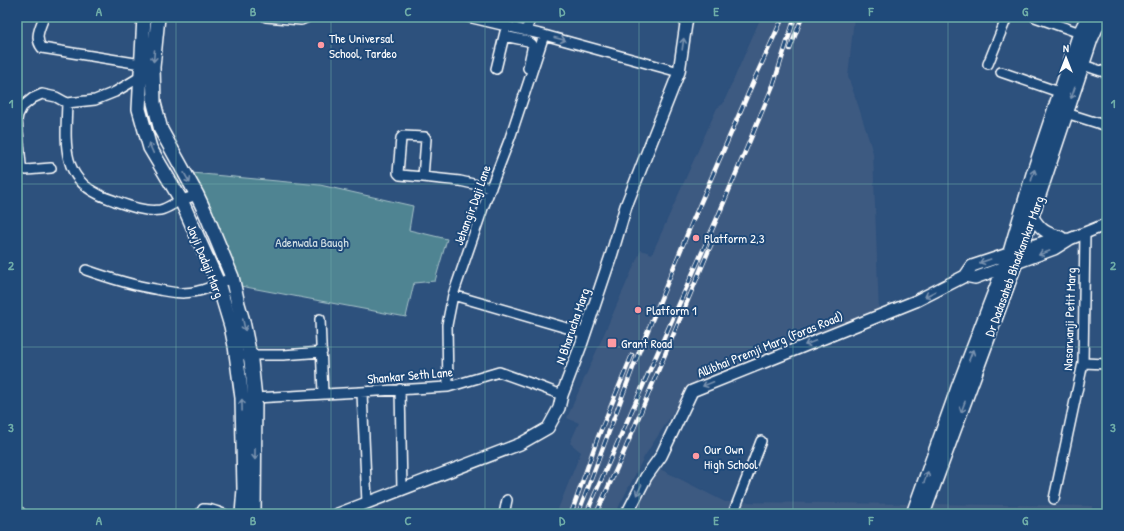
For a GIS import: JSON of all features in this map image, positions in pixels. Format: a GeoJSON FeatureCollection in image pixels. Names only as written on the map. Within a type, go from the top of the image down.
{"type":"FeatureCollection","features":[{"type":"Feature","properties":{"kind":"main road","name":"Javji Dadaji Marg"},"geometry":{"type":"LineString","coordinates":[[144,17],[139,109],[150,148],[181,200],[218,283],[256,398],[254,514]]}},
{"type":"Feature","properties":{"kind":"main road","name":"Javji Dadaji Marg"},"geometry":{"type":"LineString","coordinates":[[158,17],[153,68],[154,103],[161,130],[206,214],[232,277],[243,321],[242,398],[244,489],[242,514]]}},
{"type":"Feature","properties":{"kind":"main road","name":"Dr Dadasaheb Bhadkamkar Marg"},"geometry":{"type":"LineString","coordinates":[[924,514],[1013,258],[1033,174],[1080,33],[1088,17]]}},
{"type":"Feature","properties":{"kind":"main road","name":"Dr Dadasaheb Bhadkamkar Marg"},"geometry":{"type":"LineString","coordinates":[[913,514],[959,385],[1032,216],[1091,39],[1101,17]]}},
{"type":"Feature","properties":{"kind":"main road"},"geometry":{"type":"LineString","coordinates":[[225,308],[238,304]]}},
{"type":"Feature","properties":{"kind":"street"},"geometry":{"type":"LineString","coordinates":[[44,17],[37,38],[42,48],[142,64]]}},
{"type":"Feature","properties":{"kind":"street"},"geometry":{"type":"LineString","coordinates":[[266,17],[301,20],[308,17]]}},
{"type":"Feature","properties":{"kind":"street"},"geometry":{"type":"LineString","coordinates":[[468,17],[486,19],[679,72]]}},
{"type":"Feature","properties":{"kind":"street"},"geometry":{"type":"LineString","coordinates":[[526,31],[531,17]]}},
{"type":"Feature","properties":{"kind":"street","name":"N Bharucha Marg"},"geometry":{"type":"LineString","coordinates":[[338,514],[520,444],[548,428],[559,408],[562,395],[612,253],[626,206],[679,72],[686,17]]}},
{"type":"Feature","properties":{"kind":"street"},"geometry":{"type":"LineString","coordinates":[[988,64],[1007,17]]}},
{"type":"Feature","properties":{"kind":"street"},"geometry":{"type":"LineString","coordinates":[[1035,17],[1080,33]]}},
{"type":"Feature","properties":{"kind":"street"},"geometry":{"type":"LineString","coordinates":[[496,69],[507,26]]}},
{"type":"Feature","properties":{"kind":"street"},"geometry":{"type":"LineString","coordinates":[[532,73],[528,72],[527,70],[532,44],[544,35]]}},
{"type":"Feature","properties":{"kind":"street","name":"Jehangir Daji Lane"},"geometry":{"type":"LineString","coordinates":[[448,387],[447,325],[453,295],[483,208],[510,138],[544,35]]}},
{"type":"Feature","properties":{"kind":"street"},"geometry":{"type":"LineString","coordinates":[[504,36],[528,41],[532,44]]}},
{"type":"Feature","properties":{"kind":"street"},"geometry":{"type":"LineString","coordinates":[[1083,65],[1107,73]]}},
{"type":"Feature","properties":{"kind":"street"},"geometry":{"type":"LineString","coordinates":[[1001,72],[1059,92]]}},
{"type":"Feature","properties":{"kind":"street"},"geometry":{"type":"LineString","coordinates":[[51,168],[26,170],[22,168],[17,120],[22,107],[33,98],[42,94],[56,97],[67,103],[95,100],[115,92],[140,77]]}},
{"type":"Feature","properties":{"kind":"street"},"geometry":{"type":"LineString","coordinates":[[67,103],[66,146],[68,156],[74,173],[84,185],[98,194],[126,205],[144,209],[161,210],[181,200],[197,195]]}},
{"type":"Feature","properties":{"kind":"street"},"geometry":{"type":"LineString","coordinates":[[1066,113],[1107,126]]}},
{"type":"Feature","properties":{"kind":"street"},"geometry":{"type":"LineString","coordinates":[[423,177],[426,139],[403,136],[401,138],[398,173],[423,177],[460,181],[491,188]]}},
{"type":"Feature","properties":{"kind":"street"},"geometry":{"type":"LineString","coordinates":[[1032,216],[1039,226],[1048,233],[1070,239]]}},
{"type":"Feature","properties":{"kind":"street","name":"Allibhai Premji Marg (Foras Road)"},"geometry":{"type":"LineString","coordinates":[[965,276],[975,278],[1050,240],[1070,239],[1107,224]]}},
{"type":"Feature","properties":{"kind":"street","name":"Nasarwanji Petit Marg"},"geometry":{"type":"LineString","coordinates":[[1054,499],[1083,363],[1085,233]]}},
{"type":"Feature","properties":{"kind":"street","name":"Allibhai Premji Marg (Foras Road)"},"geometry":{"type":"LineString","coordinates":[[627,514],[646,477],[661,456],[692,391],[916,301],[965,276],[972,266],[1013,258]]}},
{"type":"Feature","properties":{"kind":"street"},"geometry":{"type":"LineString","coordinates":[[86,270],[113,280],[167,292],[186,293],[199,291],[232,277]]}},
{"type":"Feature","properties":{"kind":"street"},"geometry":{"type":"LineString","coordinates":[[453,295],[584,334]]}},
{"type":"Feature","properties":{"kind":"street"},"geometry":{"type":"LineString","coordinates":[[320,318],[323,394]]}},
{"type":"Feature","properties":{"kind":"street"},"geometry":{"type":"LineString","coordinates":[[243,355],[283,355],[322,352]]}},
{"type":"Feature","properties":{"kind":"street"},"geometry":{"type":"LineString","coordinates":[[1083,363],[1107,364]]}},
{"type":"Feature","properties":{"kind":"street","name":"Shankar Seth Lane"},"geometry":{"type":"LineString","coordinates":[[256,398],[448,387],[499,372],[562,395]]}},
{"type":"Feature","properties":{"kind":"street"},"geometry":{"type":"LineString","coordinates":[[400,389],[402,490]]}},
{"type":"Feature","properties":{"kind":"street"},"geometry":{"type":"LineString","coordinates":[[362,392],[367,503]]}},
{"type":"Feature","properties":{"kind":"street"},"geometry":{"type":"LineString","coordinates":[[733,514],[761,441]]}},
{"type":"Feature","properties":{"kind":"street"},"geometry":{"type":"LineString","coordinates":[[504,514],[507,500]]}},
{"type":"Feature","properties":{"kind":"street"},"geometry":{"type":"LineString","coordinates":[[200,514],[203,509],[210,509],[224,514]]}},
{"type":"Feature","properties":{"kind":"shaded area"},"geometry":{"type":"Polygon","coordinates":[[[761,17],[854,17],[848,77],[873,153],[879,314],[689,388],[644,457],[615,514],[556,514],[581,452],[570,443],[579,423],[567,418],[641,250],[652,254],[717,108],[723,104],[761,17]]]}},
{"type":"Feature","properties":{"kind":"shaded area"},"geometry":{"type":"Polygon","coordinates":[[[660,469],[725,502],[1093,506],[1090,514],[628,514],[660,469]]]}},
{"type":"Feature","properties":{"kind":"green space","name":"Adenwala Baugh"},"geometry":{"type":"Polygon","coordinates":[[[181,172],[320,185],[413,206],[409,230],[447,239],[435,281],[414,283],[406,317],[235,285],[181,172]]]}},
{"type":"Feature","properties":{"kind":"railway"},"geometry":{"type":"LineString","coordinates":[[578,514],[637,357],[693,220],[783,17]]}},
{"type":"Feature","properties":{"kind":"railway"},"geometry":{"type":"LineString","coordinates":[[586,514],[719,214],[774,83],[795,17]]}},
{"type":"Feature","properties":{"kind":"railway"},"geometry":{"type":"LineString","coordinates":[[790,49],[802,17]]}},
{"type":"Feature","properties":{"kind":"railway"},"geometry":{"type":"LineString","coordinates":[[596,514],[621,459],[714,238]]}},
{"type":"Feature","properties":{"kind":"railway"},"geometry":{"type":"LineString","coordinates":[[571,514],[598,437],[632,355]]}},
{"type":"Feature","properties":{"kind":"place","name":"The Universal School, Tardeo"},"geometry":{"type":"Point","coordinates":[321,45]}},
{"type":"Feature","properties":{"kind":"place","name":"Platform 2,3"},"geometry":{"type":"Point","coordinates":[696,238]}},
{"type":"Feature","properties":{"kind":"place","name":"Platform 1"},"geometry":{"type":"Point","coordinates":[638,310]}},
{"type":"Feature","properties":{"kind":"place","name":"Grant Road"},"geometry":{"type":"Point","coordinates":[612,343]}},
{"type":"Feature","properties":{"kind":"place","name":"Our Own High School"},"geometry":{"type":"Point","coordinates":[696,456]}}]}
